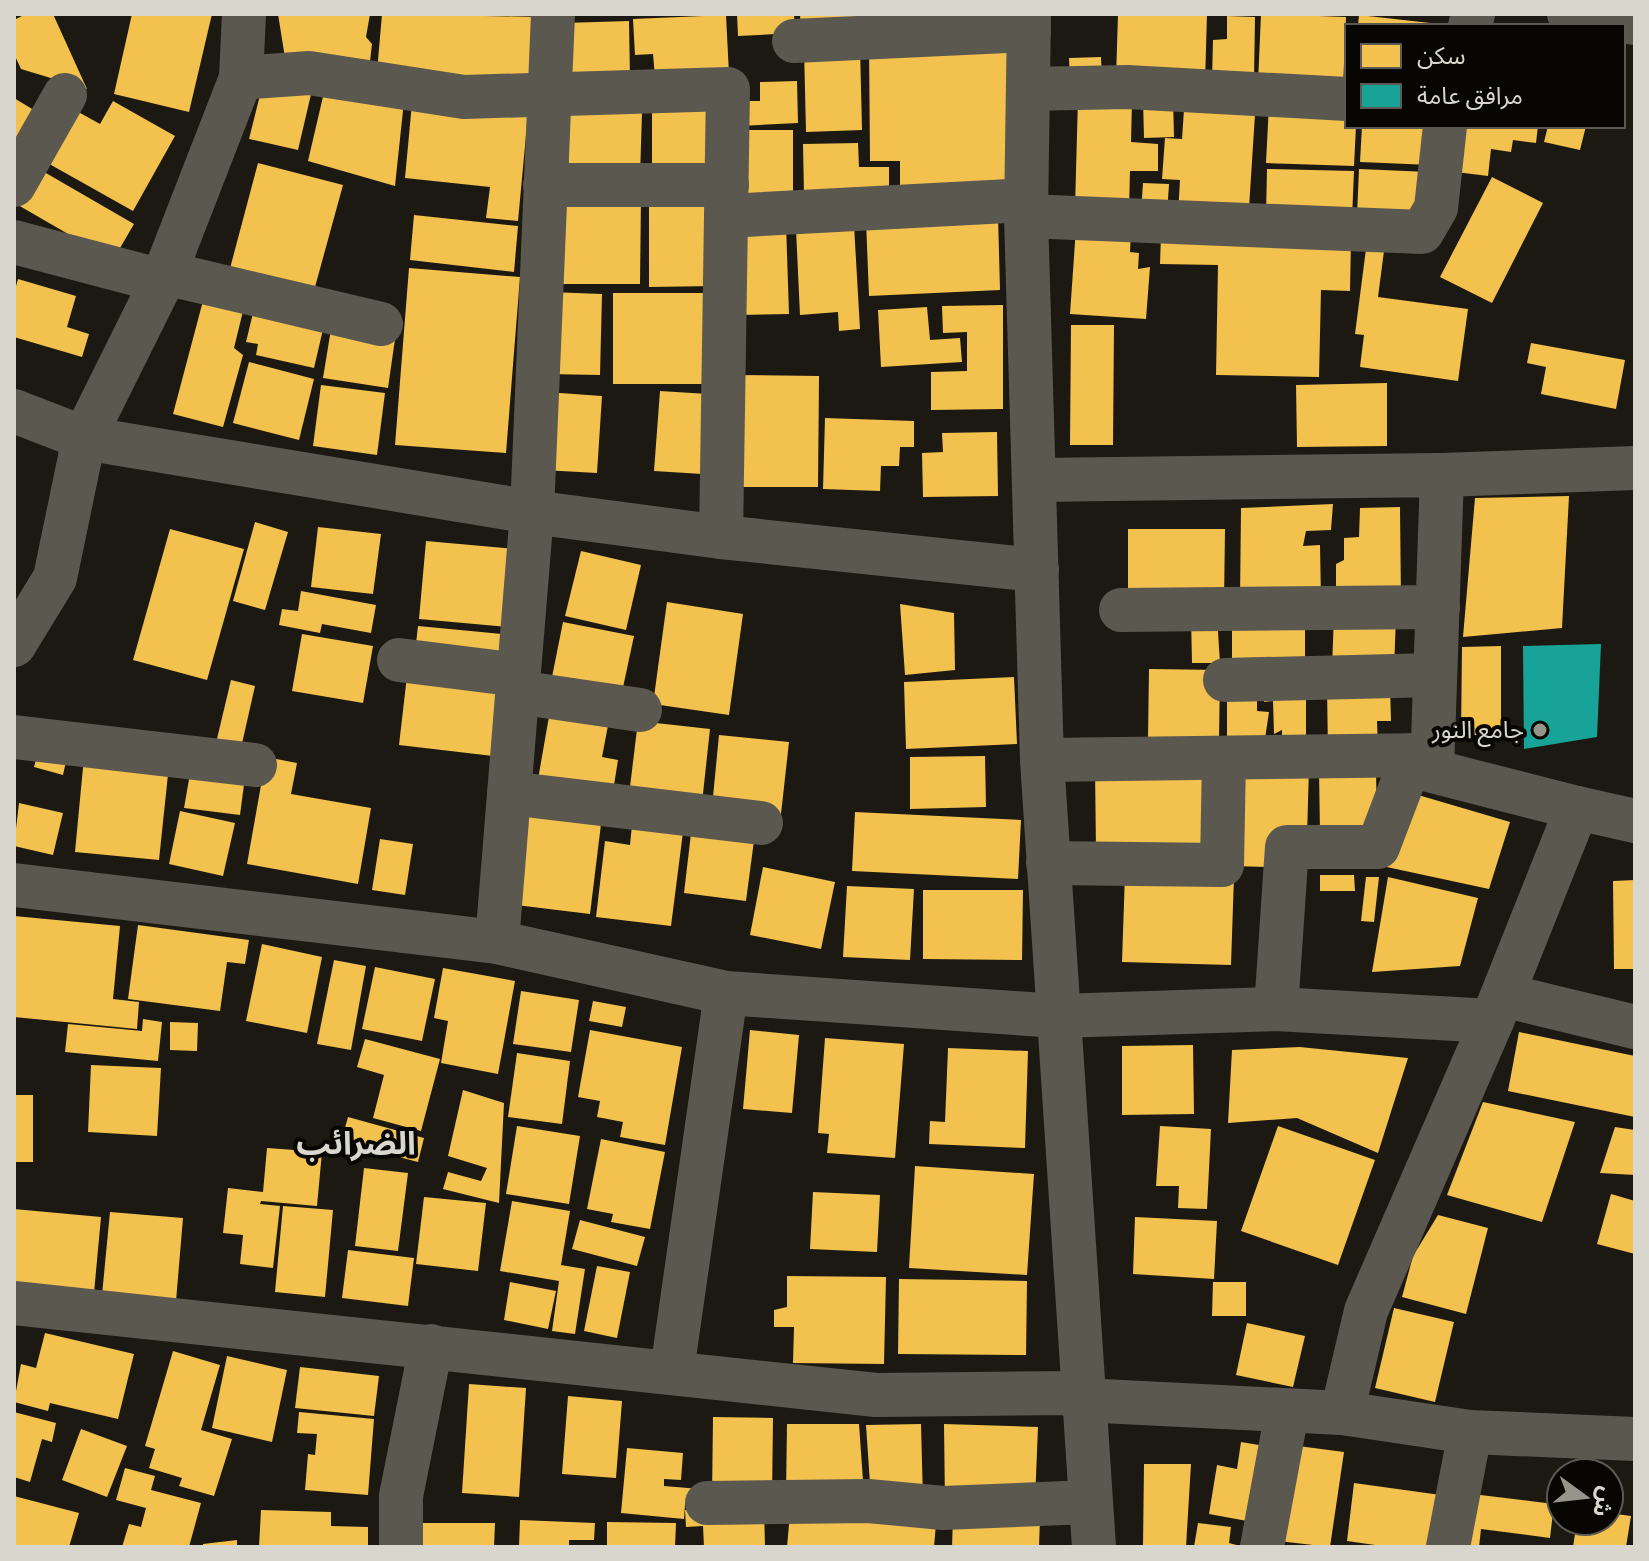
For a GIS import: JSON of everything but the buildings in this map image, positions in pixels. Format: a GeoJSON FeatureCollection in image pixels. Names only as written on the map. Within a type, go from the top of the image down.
{"type":"FeatureCollection","features":[{"type":"Feature","properties":{"kind":"street"},"geometry":{"type":"LineString","coordinates":[[14,645],[55,578],[84,438],[164,277],[241,78],[244,14]]}},
{"type":"Feature","properties":{"kind":"street"},"geometry":{"type":"LineString","coordinates":[[497,942],[532,512],[548,96],[561,14]]}},
{"type":"Feature","properties":{"kind":"street"},"geometry":{"type":"LineString","coordinates":[[1581,15],[1635,23]]}},
{"type":"Feature","properties":{"kind":"street"},"geometry":{"type":"LineString","coordinates":[[794,41],[1029,22],[1026,208],[1042,760],[1094,1547]]}},
{"type":"Feature","properties":{"kind":"street"},"geometry":{"type":"LineString","coordinates":[[241,78],[309,73],[464,97],[728,89],[721,537]]}},
{"type":"Feature","properties":{"kind":"street"},"geometry":{"type":"LineString","coordinates":[[1028,89],[1127,87],[1345,99]]}},
{"type":"Feature","properties":{"kind":"street"},"geometry":{"type":"LineString","coordinates":[[14,185],[65,95]]}},
{"type":"Feature","properties":{"kind":"street"},"geometry":{"type":"LineString","coordinates":[[545,185],[726,201],[1026,208],[1422,232],[1436,208],[1445,128]]}},
{"type":"Feature","properties":{"kind":"street"},"geometry":{"type":"LineString","coordinates":[[14,242],[381,324]]}},
{"type":"Feature","properties":{"kind":"street"},"geometry":{"type":"LineString","coordinates":[[14,411],[84,438],[532,512],[721,537],[1037,570]]}},
{"type":"Feature","properties":{"kind":"street"},"geometry":{"type":"LineString","coordinates":[[1034,480],[1442,475],[1635,465]]}},
{"type":"Feature","properties":{"kind":"street"},"geometry":{"type":"LineString","coordinates":[[1276,1009],[1287,847],[1378,847],[1423,755],[1435,675],[1442,475]]}},
{"type":"Feature","properties":{"kind":"street"},"geometry":{"type":"LineString","coordinates":[[1121,610],[1438,607]]}},
{"type":"Feature","properties":{"kind":"street"},"geometry":{"type":"LineString","coordinates":[[399,660],[640,710]]}},
{"type":"Feature","properties":{"kind":"street"},"geometry":{"type":"LineString","coordinates":[[1225,680],[1435,675]]}},
{"type":"Feature","properties":{"kind":"street"},"geometry":{"type":"LineString","coordinates":[[14,737],[255,765]]}},
{"type":"Feature","properties":{"kind":"street"},"geometry":{"type":"LineString","coordinates":[[1042,760],[1423,755]]}},
{"type":"Feature","properties":{"kind":"street"},"geometry":{"type":"LineString","coordinates":[[1423,755],[1432,771],[1635,821]]}},
{"type":"Feature","properties":{"kind":"street"},"geometry":{"type":"LineString","coordinates":[[1048,863],[1222,865],[1224,758]]}},
{"type":"Feature","properties":{"kind":"street"},"geometry":{"type":"LineString","coordinates":[[509,793],[761,823]]}},
{"type":"Feature","properties":{"kind":"street"},"geometry":{"type":"LineString","coordinates":[[1342,1413],[1366,1311],[1498,1008],[1577,808]]}},
{"type":"Feature","properties":{"kind":"street"},"geometry":{"type":"LineString","coordinates":[[14,885],[497,942],[726,993],[1058,1016],[1276,1009],[1498,1008],[1635,1027]]}},
{"type":"Feature","properties":{"kind":"street"},"geometry":{"type":"LineString","coordinates":[[672,1371],[726,993]]}},
{"type":"Feature","properties":{"kind":"street"},"geometry":{"type":"LineString","coordinates":[[15,1308],[431,1346],[876,1395],[1075,1393],[1082,1400],[1342,1413],[1470,1432],[1635,1439]]}},
{"type":"Feature","properties":{"kind":"street"},"geometry":{"type":"LineString","coordinates":[[401,1547],[401,1496],[431,1346]]}},
{"type":"Feature","properties":{"kind":"street"},"geometry":{"type":"LineString","coordinates":[[1262,1547],[1287,1412]]}},
{"type":"Feature","properties":{"kind":"street"},"geometry":{"type":"LineString","coordinates":[[1448,1547],[1470,1432]]}},
{"type":"Feature","properties":{"kind":"street"},"geometry":{"type":"LineString","coordinates":[[707,1503],[868,1501],[943,1508],[1090,1502]]}},
{"type":"Feature","properties":{"kind":"place","name":"جامع النور"},"geometry":{"type":"Point","coordinates":[1540,730]}},
{"type":"Feature","properties":{"kind":"district","name":"الضرائب"},"geometry":{"type":"Point","coordinates":[356,1143]}}]}
